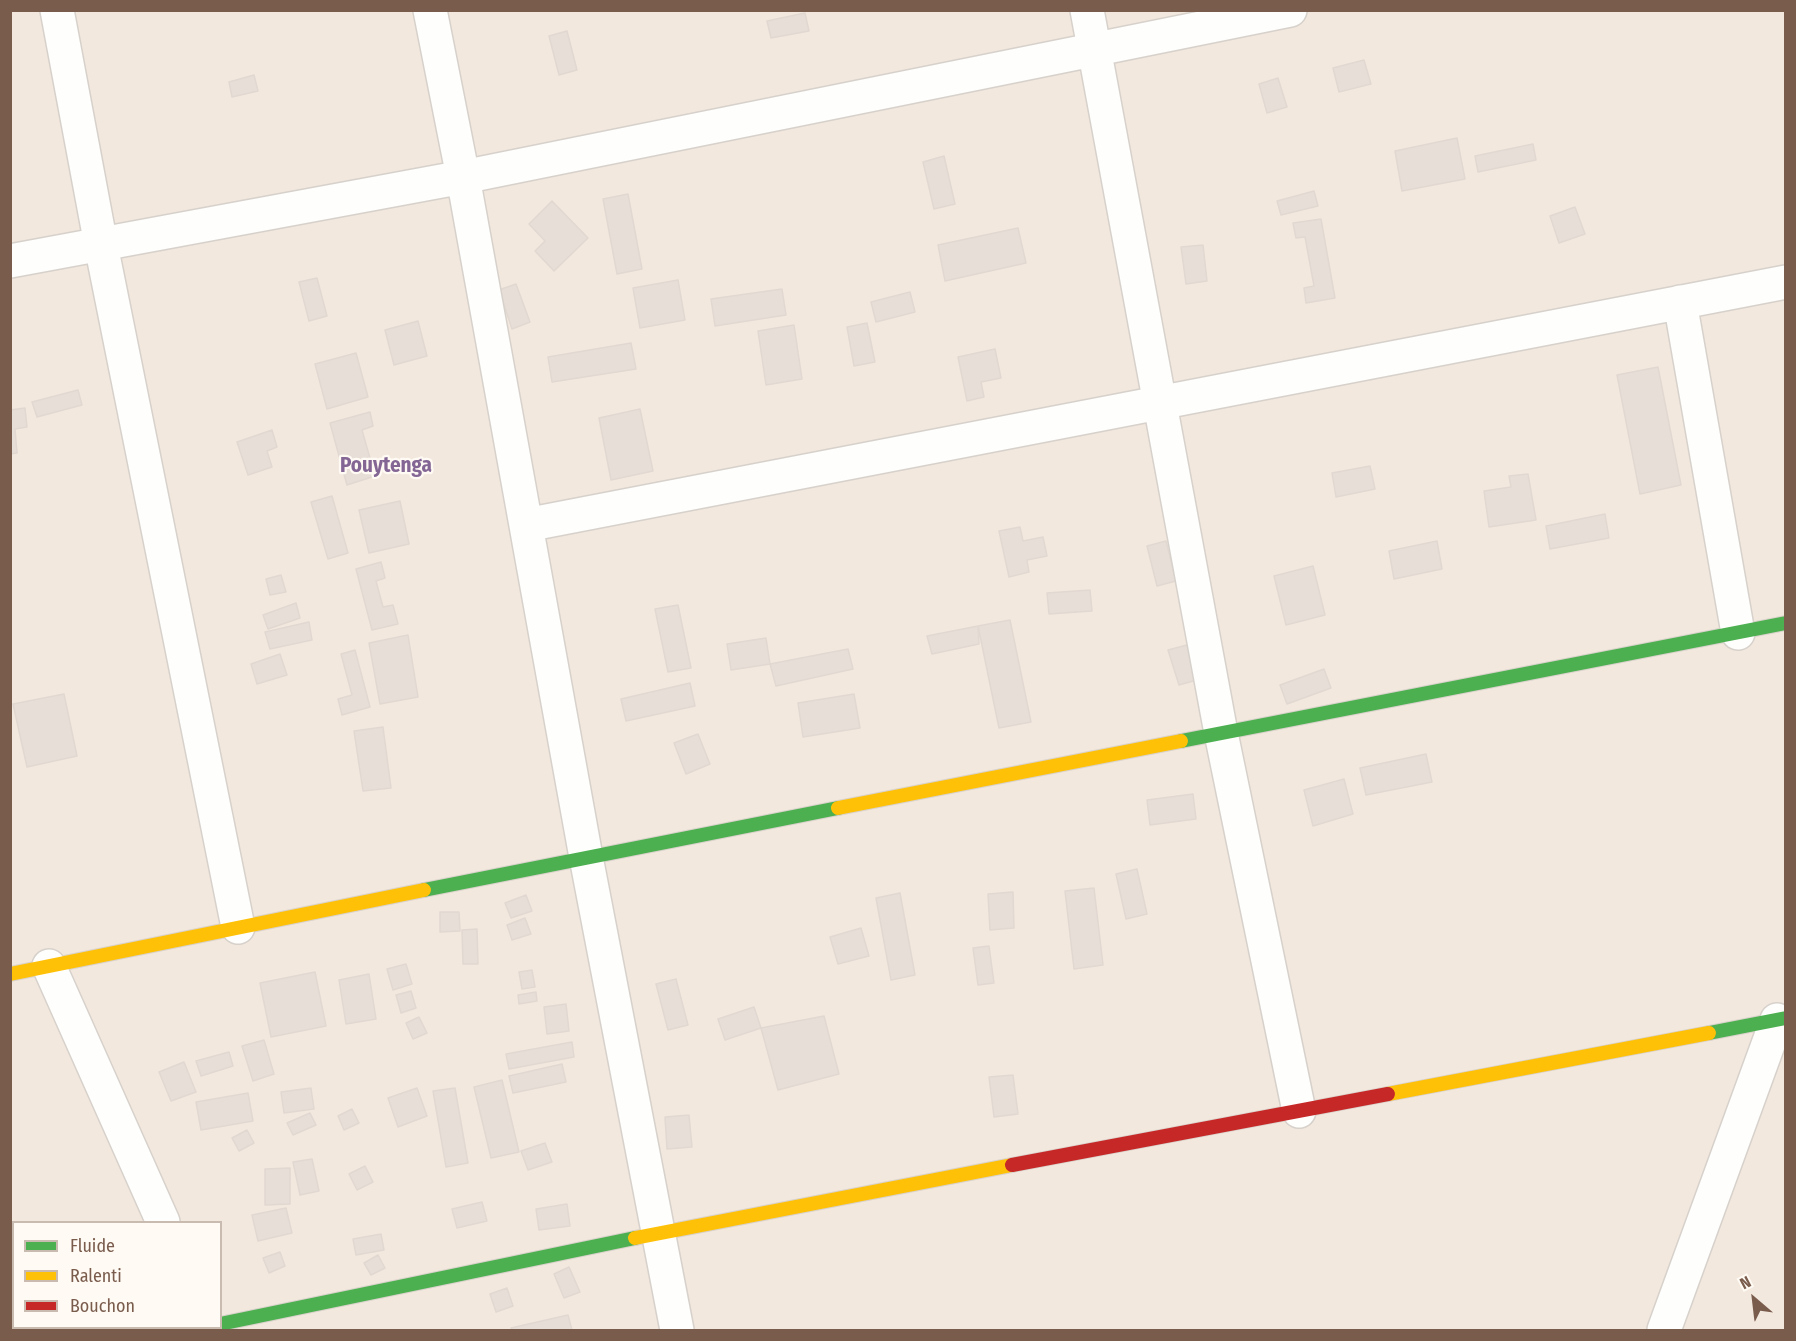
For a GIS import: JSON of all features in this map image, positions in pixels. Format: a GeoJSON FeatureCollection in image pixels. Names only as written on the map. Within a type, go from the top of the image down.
{"type":"FeatureCollection","features":[{"type":"Feature","properties":{"kind":"street"},"geometry":{"type":"LineString","coordinates":[[57,10],[101,245],[238,927]]}},
{"type":"Feature","properties":{"kind":"street"},"geometry":{"type":"LineString","coordinates":[[430,10],[463,177],[586,856],[677,1330]]}},
{"type":"Feature","properties":{"kind":"street"},"geometry":{"type":"LineString","coordinates":[[1087,10],[1221,733],[1299,1111]]}},
{"type":"Feature","properties":{"kind":"street"},"geometry":{"type":"LineString","coordinates":[[10,261],[463,177],[1290,10]]}},
{"type":"Feature","properties":{"kind":"street"},"geometry":{"type":"LineString","coordinates":[[526,525],[1785,282]]}},
{"type":"Feature","properties":{"kind":"street"},"geometry":{"type":"LineString","coordinates":[[1680,302],[1738,633]]}},
{"type":"Feature","properties":{"kind":"street"},"geometry":{"type":"LineString","coordinates":[[10,974],[586,856],[1785,623]]}},
{"type":"Feature","properties":{"kind":"street"},"geometry":{"type":"LineString","coordinates":[[49,966],[164,1221]]}},
{"type":"Feature","properties":{"kind":"street"},"geometry":{"type":"LineString","coordinates":[[222,1324],[658,1233],[1781,1019]]}},
{"type":"Feature","properties":{"kind":"street"},"geometry":{"type":"LineString","coordinates":[[1664,1330],[1781,1019]]}},
{"type":"Feature","properties":{"kind":"shaded area"},"geometry":{"type":"Polygon","coordinates":[[[11,11],[1785,11],[1785,1330],[11,1330],[11,11]]]}},
{"type":"Feature","properties":{"kind":"building"},"geometry":{"type":"Polygon","coordinates":[[[805,13],[809,31],[771,38],[767,21],[805,13]]]}},
{"type":"Feature","properties":{"kind":"building"},"geometry":{"type":"Polygon","coordinates":[[[567,31],[577,70],[559,75],[549,36],[567,31]]]}},
{"type":"Feature","properties":{"kind":"building"},"geometry":{"type":"Polygon","coordinates":[[[1364,60],[1371,84],[1339,92],[1333,68],[1364,60]]]}},
{"type":"Feature","properties":{"kind":"building"},"geometry":{"type":"Polygon","coordinates":[[[254,75],[258,91],[232,97],[229,82],[254,75]]]}},
{"type":"Feature","properties":{"kind":"building"},"geometry":{"type":"Polygon","coordinates":[[[1278,78],[1287,107],[1267,113],[1259,84],[1278,78]]]}},
{"type":"Feature","properties":{"kind":"building"},"geometry":{"type":"Polygon","coordinates":[[[1457,138],[1465,179],[1402,191],[1395,151],[1457,138]]]}},
{"type":"Feature","properties":{"kind":"building"},"geometry":{"type":"Polygon","coordinates":[[[1533,144],[1536,160],[1478,172],[1475,156],[1533,144]]]}},
{"type":"Feature","properties":{"kind":"building"},"geometry":{"type":"Polygon","coordinates":[[[944,156],[955,204],[934,209],[923,162],[944,156]]]}},
{"type":"Feature","properties":{"kind":"building"},"geometry":{"type":"Polygon","coordinates":[[[1314,191],[1318,206],[1281,215],[1277,201],[1314,191]]]}},
{"type":"Feature","properties":{"kind":"building"},"geometry":{"type":"Polygon","coordinates":[[[628,194],[642,269],[617,274],[603,199],[628,194]]]}},
{"type":"Feature","properties":{"kind":"building"},"geometry":{"type":"Polygon","coordinates":[[[552,201],[588,238],[554,271],[535,251],[545,241],[529,224],[552,201]]]}},
{"type":"Feature","properties":{"kind":"building"},"geometry":{"type":"Polygon","coordinates":[[[1575,207],[1585,234],[1559,243],[1550,216],[1575,207]]]}},
{"type":"Feature","properties":{"kind":"building"},"geometry":{"type":"Polygon","coordinates":[[[1321,219],[1335,298],[1306,303],[1304,288],[1314,286],[1305,237],[1296,238],[1293,223],[1321,219]]]}},
{"type":"Feature","properties":{"kind":"building"},"geometry":{"type":"Polygon","coordinates":[[[1018,228],[1026,263],[945,281],[938,245],[1018,228]]]}},
{"type":"Feature","properties":{"kind":"building"},"geometry":{"type":"Polygon","coordinates":[[[1203,245],[1207,281],[1186,284],[1181,247],[1203,245]]]}},
{"type":"Feature","properties":{"kind":"building"},"geometry":{"type":"Polygon","coordinates":[[[317,278],[327,316],[309,321],[299,282],[317,278]]]}},
{"type":"Feature","properties":{"kind":"building"},"geometry":{"type":"Polygon","coordinates":[[[678,280],[685,320],[640,328],[633,288],[678,280]]]}},
{"type":"Feature","properties":{"kind":"building"},"geometry":{"type":"Polygon","coordinates":[[[516,284],[530,322],[512,329],[499,290],[516,284]]]}},
{"type":"Feature","properties":{"kind":"building"},"geometry":{"type":"Polygon","coordinates":[[[782,289],[786,315],[715,326],[711,299],[782,289]]]}},
{"type":"Feature","properties":{"kind":"building"},"geometry":{"type":"Polygon","coordinates":[[[910,292],[915,312],[876,322],[871,302],[910,292]]]}},
{"type":"Feature","properties":{"kind":"building"},"geometry":{"type":"Polygon","coordinates":[[[418,321],[427,356],[394,365],[385,330],[418,321]]]}},
{"type":"Feature","properties":{"kind":"building"},"geometry":{"type":"Polygon","coordinates":[[[867,323],[875,362],[854,366],[847,327],[867,323]]]}},
{"type":"Feature","properties":{"kind":"building"},"geometry":{"type":"Polygon","coordinates":[[[794,325],[802,379],[766,385],[758,331],[794,325]]]}},
{"type":"Feature","properties":{"kind":"building"},"geometry":{"type":"Polygon","coordinates":[[[631,343],[636,369],[552,382],[548,357],[631,343]]]}},
{"type":"Feature","properties":{"kind":"building"},"geometry":{"type":"Polygon","coordinates":[[[995,349],[1001,378],[981,382],[984,397],[967,401],[958,357],[995,349]]]}},
{"type":"Feature","properties":{"kind":"building"},"geometry":{"type":"Polygon","coordinates":[[[356,353],[368,397],[327,409],[315,364],[356,353]]]}},
{"type":"Feature","properties":{"kind":"building"},"geometry":{"type":"Polygon","coordinates":[[[1658,367],[1681,485],[1640,494],[1617,375],[1658,367]]]}},
{"type":"Feature","properties":{"kind":"building"},"geometry":{"type":"Polygon","coordinates":[[[78,390],[82,405],[37,417],[32,402],[78,390]]]}},
{"type":"Feature","properties":{"kind":"building"},"geometry":{"type":"Polygon","coordinates":[[[25,408],[27,427],[15,429],[17,453],[10,454],[10,410],[25,408]]]}},
{"type":"Feature","properties":{"kind":"building"},"geometry":{"type":"Polygon","coordinates":[[[640,409],[653,471],[611,480],[599,418],[640,409]]]}},
{"type":"Feature","properties":{"kind":"building"},"geometry":{"type":"Polygon","coordinates":[[[370,412],[373,426],[362,430],[375,476],[347,485],[330,423],[370,412]]]}},
{"type":"Feature","properties":{"kind":"building"},"geometry":{"type":"Polygon","coordinates":[[[272,430],[277,447],[267,451],[272,467],[248,475],[237,442],[272,430]]]}},
{"type":"Feature","properties":{"kind":"building"},"geometry":{"type":"Polygon","coordinates":[[[1370,466],[1375,489],[1336,497],[1332,473],[1370,466]]]}},
{"type":"Feature","properties":{"kind":"building"},"geometry":{"type":"Polygon","coordinates":[[[1528,474],[1536,520],[1489,527],[1484,491],[1511,487],[1509,476],[1528,474]]]}},
{"type":"Feature","properties":{"kind":"building"},"geometry":{"type":"Polygon","coordinates":[[[332,496],[348,553],[328,559],[311,502],[332,496]]]}},
{"type":"Feature","properties":{"kind":"building"},"geometry":{"type":"Polygon","coordinates":[[[400,501],[409,544],[369,553],[359,510],[400,501]]]}},
{"type":"Feature","properties":{"kind":"building"},"geometry":{"type":"Polygon","coordinates":[[[1605,514],[1609,538],[1550,549],[1546,526],[1605,514]]]}},
{"type":"Feature","properties":{"kind":"building"},"geometry":{"type":"Polygon","coordinates":[[[1020,527],[1023,541],[1043,537],[1047,556],[1027,560],[1029,572],[1009,577],[999,531],[1020,527]]]}},
{"type":"Feature","properties":{"kind":"building"},"geometry":{"type":"Polygon","coordinates":[[[1166,541],[1176,581],[1157,586],[1147,546],[1166,541]]]}},
{"type":"Feature","properties":{"kind":"building"},"geometry":{"type":"Polygon","coordinates":[[[1437,541],[1442,569],[1394,579],[1389,551],[1437,541]]]}},
{"type":"Feature","properties":{"kind":"building"},"geometry":{"type":"Polygon","coordinates":[[[381,562],[385,578],[376,581],[383,607],[393,605],[398,624],[372,630],[356,569],[381,562]]]}},
{"type":"Feature","properties":{"kind":"building"},"geometry":{"type":"Polygon","coordinates":[[[1313,566],[1325,615],[1286,625],[1274,576],[1313,566]]]}},
{"type":"Feature","properties":{"kind":"building"},"geometry":{"type":"Polygon","coordinates":[[[281,575],[286,592],[270,595],[266,579],[281,575]]]}},
{"type":"Feature","properties":{"kind":"building"},"geometry":{"type":"Polygon","coordinates":[[[1090,590],[1092,611],[1049,614],[1047,593],[1090,590]]]}},
{"type":"Feature","properties":{"kind":"building"},"geometry":{"type":"Polygon","coordinates":[[[296,603],[300,618],[268,629],[263,615],[296,603]]]}},
{"type":"Feature","properties":{"kind":"building"},"geometry":{"type":"Polygon","coordinates":[[[678,605],[691,668],[668,672],[655,609],[678,605]]]}},
{"type":"Feature","properties":{"kind":"building"},"geometry":{"type":"Polygon","coordinates":[[[1010,620],[1031,722],[999,728],[978,626],[1010,620]]]}},
{"type":"Feature","properties":{"kind":"building"},"geometry":{"type":"Polygon","coordinates":[[[309,622],[312,640],[270,649],[265,632],[309,622]]]}},
{"type":"Feature","properties":{"kind":"building"},"geometry":{"type":"Polygon","coordinates":[[[978,626],[979,644],[932,654],[927,636],[978,626]]]}},
{"type":"Feature","properties":{"kind":"building"},"geometry":{"type":"Polygon","coordinates":[[[408,635],[418,697],[380,704],[369,643],[408,635]]]}},
{"type":"Feature","properties":{"kind":"building"},"geometry":{"type":"Polygon","coordinates":[[[766,638],[770,664],[731,670],[727,644],[766,638]]]}},
{"type":"Feature","properties":{"kind":"building"},"geometry":{"type":"Polygon","coordinates":[[[1187,645],[1197,680],[1179,685],[1168,650],[1187,645]]]}},
{"type":"Feature","properties":{"kind":"building"},"geometry":{"type":"Polygon","coordinates":[[[848,649],[853,669],[776,686],[770,664],[848,649]]]}},
{"type":"Feature","properties":{"kind":"building"},"geometry":{"type":"Polygon","coordinates":[[[355,650],[370,707],[342,715],[338,699],[352,695],[341,654],[355,650]]]}},
{"type":"Feature","properties":{"kind":"building"},"geometry":{"type":"Polygon","coordinates":[[[280,654],[287,675],[257,684],[251,664],[280,654]]]}},
{"type":"Feature","properties":{"kind":"building"},"geometry":{"type":"Polygon","coordinates":[[[1324,669],[1331,688],[1287,704],[1280,685],[1324,669]]]}},
{"type":"Feature","properties":{"kind":"building"},"geometry":{"type":"Polygon","coordinates":[[[690,683],[695,706],[626,721],[621,699],[690,683]]]}},
{"type":"Feature","properties":{"kind":"building"},"geometry":{"type":"Polygon","coordinates":[[[64,694],[77,756],[27,767],[13,704],[64,694]]]}},
{"type":"Feature","properties":{"kind":"building"},"geometry":{"type":"Polygon","coordinates":[[[854,694],[860,728],[803,737],[798,703],[854,694]]]}},
{"type":"Feature","properties":{"kind":"building"},"geometry":{"type":"Polygon","coordinates":[[[383,727],[391,788],[363,791],[354,731],[383,727]]]}},
{"type":"Feature","properties":{"kind":"building"},"geometry":{"type":"Polygon","coordinates":[[[698,734],[710,764],[686,774],[674,743],[698,734]]]}},
{"type":"Feature","properties":{"kind":"building"},"geometry":{"type":"Polygon","coordinates":[[[1426,754],[1432,782],[1366,795],[1360,768],[1426,754]]]}},
{"type":"Feature","properties":{"kind":"building"},"geometry":{"type":"Polygon","coordinates":[[[1344,779],[1353,814],[1313,826],[1304,790],[1344,779]]]}},
{"type":"Feature","properties":{"kind":"building"},"geometry":{"type":"Polygon","coordinates":[[[1193,794],[1196,819],[1150,825],[1147,800],[1193,794]]]}},
{"type":"Feature","properties":{"kind":"building"},"geometry":{"type":"Polygon","coordinates":[[[1137,869],[1147,914],[1126,919],[1116,874],[1137,869]]]}},
{"type":"Feature","properties":{"kind":"building"},"geometry":{"type":"Polygon","coordinates":[[[1094,888],[1103,965],[1074,969],[1065,891],[1094,888]]]}},
{"type":"Feature","properties":{"kind":"building"},"geometry":{"type":"Polygon","coordinates":[[[1013,892],[1014,928],[990,930],[988,894],[1013,892]]]}},
{"type":"Feature","properties":{"kind":"building"},"geometry":{"type":"Polygon","coordinates":[[[900,893],[915,975],[891,980],[876,898],[900,893]]]}},
{"type":"Feature","properties":{"kind":"building"},"geometry":{"type":"Polygon","coordinates":[[[526,895],[532,911],[511,918],[505,903],[526,895]]]}},
{"type":"Feature","properties":{"kind":"building"},"geometry":{"type":"Polygon","coordinates":[[[440,912],[459,912],[460,931],[440,932],[440,912]]]}},
{"type":"Feature","properties":{"kind":"building"},"geometry":{"type":"Polygon","coordinates":[[[525,918],[531,934],[512,940],[507,925],[525,918]]]}},
{"type":"Feature","properties":{"kind":"building"},"geometry":{"type":"Polygon","coordinates":[[[861,928],[869,956],[838,964],[830,937],[861,928]]]}},
{"type":"Feature","properties":{"kind":"building"},"geometry":{"type":"Polygon","coordinates":[[[477,929],[478,964],[463,964],[462,930],[477,929]]]}},
{"type":"Feature","properties":{"kind":"building"},"geometry":{"type":"Polygon","coordinates":[[[989,946],[994,983],[978,985],[973,948],[989,946]]]}},
{"type":"Feature","properties":{"kind":"building"},"geometry":{"type":"Polygon","coordinates":[[[406,964],[412,984],[393,990],[387,969],[406,964]]]}},
{"type":"Feature","properties":{"kind":"building"},"geometry":{"type":"Polygon","coordinates":[[[532,970],[535,987],[522,989],[519,972],[532,970]]]}},
{"type":"Feature","properties":{"kind":"building"},"geometry":{"type":"Polygon","coordinates":[[[315,972],[326,1026],[271,1037],[260,983],[315,972]]]}},
{"type":"Feature","properties":{"kind":"building"},"geometry":{"type":"Polygon","coordinates":[[[369,974],[376,1019],[346,1024],[339,980],[369,974]]]}},
{"type":"Feature","properties":{"kind":"building"},"geometry":{"type":"Polygon","coordinates":[[[676,979],[688,1025],[668,1030],[656,984],[676,979]]]}},
{"type":"Feature","properties":{"kind":"building"},"geometry":{"type":"Polygon","coordinates":[[[411,991],[416,1008],[401,1013],[396,995],[411,991]]]}},
{"type":"Feature","properties":{"kind":"building"},"geometry":{"type":"Polygon","coordinates":[[[536,992],[537,1001],[519,1004],[518,995],[536,992]]]}},
{"type":"Feature","properties":{"kind":"building"},"geometry":{"type":"Polygon","coordinates":[[[566,1004],[569,1031],[547,1034],[544,1007],[566,1004]]]}},
{"type":"Feature","properties":{"kind":"building"},"geometry":{"type":"Polygon","coordinates":[[[754,1007],[761,1028],[725,1040],[718,1019],[754,1007]]]}},
{"type":"Feature","properties":{"kind":"building"},"geometry":{"type":"Polygon","coordinates":[[[824,1016],[839,1074],[778,1090],[761,1028],[824,1016]]]}},
{"type":"Feature","properties":{"kind":"building"},"geometry":{"type":"Polygon","coordinates":[[[419,1017],[427,1033],[413,1039],[406,1023],[419,1017]]]}},
{"type":"Feature","properties":{"kind":"building"},"geometry":{"type":"Polygon","coordinates":[[[264,1040],[274,1074],[253,1081],[242,1046],[264,1040]]]}},
{"type":"Feature","properties":{"kind":"building"},"geometry":{"type":"Polygon","coordinates":[[[572,1042],[574,1057],[509,1069],[506,1054],[572,1042]]]}},
{"type":"Feature","properties":{"kind":"building"},"geometry":{"type":"Polygon","coordinates":[[[229,1052],[233,1066],[201,1076],[196,1061],[229,1052]]]}},
{"type":"Feature","properties":{"kind":"building"},"geometry":{"type":"Polygon","coordinates":[[[184,1062],[196,1092],[171,1101],[159,1072],[184,1062]]]}},
{"type":"Feature","properties":{"kind":"building"},"geometry":{"type":"Polygon","coordinates":[[[562,1064],[566,1082],[513,1093],[509,1076],[562,1064]]]}},
{"type":"Feature","properties":{"kind":"building"},"geometry":{"type":"Polygon","coordinates":[[[1013,1075],[1018,1114],[994,1117],[989,1077],[1013,1075]]]}},
{"type":"Feature","properties":{"kind":"building"},"geometry":{"type":"Polygon","coordinates":[[[502,1080],[519,1152],[491,1158],[474,1087],[502,1080]]]}},
{"type":"Feature","properties":{"kind":"building"},"geometry":{"type":"Polygon","coordinates":[[[311,1088],[314,1109],[284,1113],[281,1092],[311,1088]]]}},
{"type":"Feature","properties":{"kind":"building"},"geometry":{"type":"Polygon","coordinates":[[[417,1088],[427,1116],[398,1127],[388,1098],[417,1088]]]}},
{"type":"Feature","properties":{"kind":"building"},"geometry":{"type":"Polygon","coordinates":[[[455,1088],[468,1163],[446,1167],[433,1091],[455,1088]]]}},
{"type":"Feature","properties":{"kind":"building"},"geometry":{"type":"Polygon","coordinates":[[[248,1093],[253,1121],[201,1130],[196,1102],[248,1093]]]}},
{"type":"Feature","properties":{"kind":"building"},"geometry":{"type":"Polygon","coordinates":[[[352,1109],[359,1123],[344,1130],[338,1116],[352,1109]]]}},
{"type":"Feature","properties":{"kind":"building"},"geometry":{"type":"Polygon","coordinates":[[[310,1113],[316,1125],[293,1135],[287,1123],[310,1113]]]}},
{"type":"Feature","properties":{"kind":"building"},"geometry":{"type":"Polygon","coordinates":[[[689,1115],[692,1147],[667,1149],[665,1117],[689,1115]]]}},
{"type":"Feature","properties":{"kind":"building"},"geometry":{"type":"Polygon","coordinates":[[[247,1130],[254,1143],[239,1151],[232,1138],[247,1130]]]}},
{"type":"Feature","properties":{"kind":"building"},"geometry":{"type":"Polygon","coordinates":[[[545,1143],[552,1162],[528,1170],[521,1151],[545,1143]]]}},
{"type":"Feature","properties":{"kind":"building"},"geometry":{"type":"Polygon","coordinates":[[[312,1159],[319,1191],[300,1195],[293,1162],[312,1159]]]}},
{"type":"Feature","properties":{"kind":"building"},"geometry":{"type":"Polygon","coordinates":[[[365,1166],[373,1182],[357,1190],[349,1174],[365,1166]]]}},
{"type":"Feature","properties":{"kind":"building"},"geometry":{"type":"Polygon","coordinates":[[[290,1168],[290,1204],[265,1205],[265,1169],[290,1168]]]}},
{"type":"Feature","properties":{"kind":"building"},"geometry":{"type":"Polygon","coordinates":[[[482,1202],[487,1221],[457,1228],[452,1209],[482,1202]]]}},
{"type":"Feature","properties":{"kind":"building"},"geometry":{"type":"Polygon","coordinates":[[[567,1204],[570,1226],[539,1230],[536,1209],[567,1204]]]}},
{"type":"Feature","properties":{"kind":"building"},"geometry":{"type":"Polygon","coordinates":[[[286,1208],[292,1233],[258,1241],[252,1215],[286,1208]]]}},
{"type":"Feature","properties":{"kind":"building"},"geometry":{"type":"Polygon","coordinates":[[[381,1234],[384,1250],[356,1255],[353,1239],[381,1234]]]}},
{"type":"Feature","properties":{"kind":"building"},"geometry":{"type":"Polygon","coordinates":[[[280,1252],[285,1266],[269,1273],[263,1258],[280,1252]]]}},
{"type":"Feature","properties":{"kind":"building"},"geometry":{"type":"Polygon","coordinates":[[[378,1255],[385,1268],[371,1275],[364,1263],[378,1255]]]}},
{"type":"Feature","properties":{"kind":"building"},"geometry":{"type":"Polygon","coordinates":[[[569,1267],[580,1292],[564,1298],[554,1274],[569,1267]]]}},
{"type":"Feature","properties":{"kind":"building"},"geometry":{"type":"Polygon","coordinates":[[[507,1288],[513,1306],[496,1312],[490,1294],[507,1288]]]}},
{"type":"Feature","properties":{"kind":"building"},"geometry":{"type":"Polygon","coordinates":[[[568,1315],[572,1330],[512,1330],[511,1328],[568,1315]]]}},
{"type":"Feature","properties":{"kind":"traffic: fast"},"geometry":{"type":"LineString","coordinates":[[1181,741],[1786,623]]}},
{"type":"Feature","properties":{"kind":"traffic: fast"},"geometry":{"type":"LineString","coordinates":[[424,890],[838,808]]}},
{"type":"Feature","properties":{"kind":"traffic: fast"},"geometry":{"type":"LineString","coordinates":[[1709,1033],[1786,1018]]}},
{"type":"Feature","properties":{"kind":"traffic: fast"},"geometry":{"type":"LineString","coordinates":[[222,1324],[635,1238]]}},
{"type":"Feature","properties":{"kind":"traffic: slow"},"geometry":{"type":"LineString","coordinates":[[838,808],[1181,741]]}},
{"type":"Feature","properties":{"kind":"traffic: slow"},"geometry":{"type":"LineString","coordinates":[[10,974],[424,890]]}},
{"type":"Feature","properties":{"kind":"traffic: slow"},"geometry":{"type":"LineString","coordinates":[[1388,1094],[1709,1033]]}},
{"type":"Feature","properties":{"kind":"traffic: slow"},"geometry":{"type":"LineString","coordinates":[[635,1238],[1012,1165]]}},
{"type":"Feature","properties":{"kind":"traffic: jam"},"geometry":{"type":"LineString","coordinates":[[1012,1165],[1388,1094]]}},
{"type":"Feature","properties":{"kind":"district","name":"Pouytenga"},"geometry":{"type":"Point","coordinates":[386,466]}}]}
